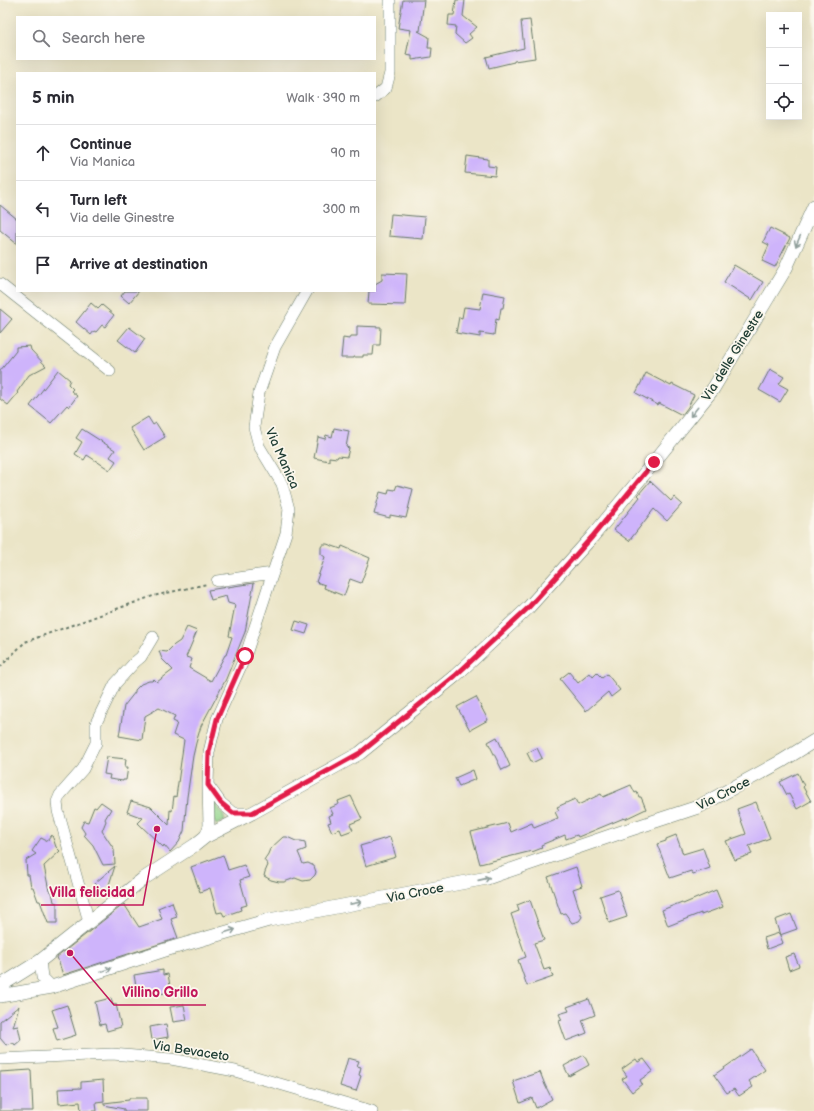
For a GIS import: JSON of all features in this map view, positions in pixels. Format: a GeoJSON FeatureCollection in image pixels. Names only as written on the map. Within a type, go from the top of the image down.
{"type":"FeatureCollection","features":[{"type":"Feature","properties":{"kind":"street"},"geometry":{"type":"LineString","coordinates":[[376,95],[386,88],[390,73],[390,0]]}},
{"type":"Feature","properties":{"kind":"street","name":"Via delle Ginestre"},"geometry":{"type":"LineString","coordinates":[[0,986],[40,961],[143,879],[195,846],[205,837],[252,813],[360,753],[455,676],[528,608],[592,537],[713,389],[786,268],[814,206]]}},
{"type":"Feature","properties":{"kind":"street"},"geometry":{"type":"LineString","coordinates":[[0,284],[110,371]]}},
{"type":"Feature","properties":{"kind":"street","name":"Via Manica"},"geometry":{"type":"LineString","coordinates":[[205,837],[209,826],[209,752],[217,719],[245,656],[286,533],[289,509],[282,484],[259,446],[254,427],[259,393],[275,347],[306,292]]}},
{"type":"Feature","properties":{"kind":"street"},"geometry":{"type":"LineString","coordinates":[[217,581],[273,573]]}},
{"type":"Feature","properties":{"kind":"street"},"geometry":{"type":"LineString","coordinates":[[89,922],[58,811],[58,802],[60,795],[82,769],[96,743],[96,723],[115,684],[141,657],[153,637]]}},
{"type":"Feature","properties":{"kind":"street","name":"Via Croce"},"geometry":{"type":"LineString","coordinates":[[0,996],[52,987],[165,950],[269,920],[487,878],[698,807],[782,762],[814,741]]}},
{"type":"Feature","properties":{"kind":"street"},"geometry":{"type":"LineString","coordinates":[[208,785],[221,803],[233,813],[252,813]]}},
{"type":"Feature","properties":{"kind":"street"},"geometry":{"type":"LineString","coordinates":[[40,961],[42,977],[52,987]]}},
{"type":"Feature","properties":{"kind":"street","name":"Via Bevaceto"},"geometry":{"type":"LineString","coordinates":[[0,1059],[112,1054],[171,1059],[235,1071],[372,1111]]}},
{"type":"Feature","properties":{"kind":"path"},"geometry":{"type":"LineString","coordinates":[[0,667],[25,642],[153,596],[217,581]]}},
{"type":"Feature","properties":{"kind":"green space"},"geometry":{"type":"Polygon","coordinates":[[[214,802],[223,814],[225,821],[216,825],[213,819],[214,802]]]}},
{"type":"Feature","properties":{"kind":"building"},"geometry":{"type":"Polygon","coordinates":[[[403,0],[424,0],[420,31],[418,31],[429,37],[428,48],[432,48],[431,57],[412,60],[412,56],[406,55],[411,30],[398,28],[403,0]]]}},
{"type":"Feature","properties":{"kind":"building"},"geometry":{"type":"Polygon","coordinates":[[[456,0],[465,0],[463,16],[477,27],[469,34],[472,38],[465,43],[455,34],[456,26],[448,25],[449,15],[454,15],[456,0]]]}},
{"type":"Feature","properties":{"kind":"building"},"geometry":{"type":"Polygon","coordinates":[[[530,20],[535,58],[514,61],[489,68],[486,57],[524,48],[521,21],[530,20]]]}},
{"type":"Feature","properties":{"kind":"building"},"geometry":{"type":"Polygon","coordinates":[[[467,156],[488,159],[488,166],[496,167],[495,176],[465,173],[467,156]]]}},
{"type":"Feature","properties":{"kind":"building"},"geometry":{"type":"Polygon","coordinates":[[[0,205],[16,218],[16,243],[0,230],[0,205]]]}},
{"type":"Feature","properties":{"kind":"building"},"geometry":{"type":"Polygon","coordinates":[[[391,214],[425,217],[423,239],[389,236],[391,214]]]}},
{"type":"Feature","properties":{"kind":"building"},"geometry":{"type":"Polygon","coordinates":[[[770,228],[790,238],[775,267],[762,261],[769,245],[763,242],[770,228]]]}},
{"type":"Feature","properties":{"kind":"building"},"geometry":{"type":"Polygon","coordinates":[[[734,265],[763,282],[752,300],[724,282],[734,265]]]}},
{"type":"Feature","properties":{"kind":"building"},"geometry":{"type":"Polygon","coordinates":[[[382,273],[407,274],[405,305],[368,304],[369,292],[376,292],[376,283],[382,280],[382,273]]]}},
{"type":"Feature","properties":{"kind":"building"},"geometry":{"type":"Polygon","coordinates":[[[124,292],[138,292],[129,303],[121,296],[124,292]]]}},
{"type":"Feature","properties":{"kind":"building"},"geometry":{"type":"Polygon","coordinates":[[[483,292],[505,296],[499,320],[496,319],[494,335],[480,333],[480,337],[456,333],[459,317],[462,318],[464,307],[480,309],[483,292]]]}},
{"type":"Feature","properties":{"kind":"building"},"geometry":{"type":"Polygon","coordinates":[[[91,303],[98,309],[102,305],[114,315],[105,327],[102,325],[91,335],[76,322],[91,303]]]}},
{"type":"Feature","properties":{"kind":"building"},"geometry":{"type":"Polygon","coordinates":[[[0,309],[12,319],[0,333],[0,309]]]}},
{"type":"Feature","properties":{"kind":"building"},"geometry":{"type":"Polygon","coordinates":[[[357,326],[381,327],[380,345],[374,345],[373,355],[363,355],[363,357],[354,358],[341,358],[343,338],[349,339],[350,336],[357,336],[357,326]]]}},
{"type":"Feature","properties":{"kind":"building"},"geometry":{"type":"Polygon","coordinates":[[[129,327],[145,339],[135,353],[118,340],[129,327]]]}},
{"type":"Feature","properties":{"kind":"building"},"geometry":{"type":"Polygon","coordinates":[[[30,346],[31,350],[46,366],[29,375],[17,392],[18,393],[8,405],[0,399],[0,371],[16,351],[16,347],[30,346]]]}},
{"type":"Feature","properties":{"kind":"building"},"geometry":{"type":"Polygon","coordinates":[[[770,369],[784,377],[779,384],[788,389],[780,402],[759,390],[770,369]]]}},
{"type":"Feature","properties":{"kind":"building"},"geometry":{"type":"Polygon","coordinates":[[[58,370],[70,380],[68,384],[73,389],[71,391],[77,396],[69,407],[67,405],[51,423],[30,406],[58,370]]]}},
{"type":"Feature","properties":{"kind":"building"},"geometry":{"type":"Polygon","coordinates":[[[646,373],[671,386],[672,384],[694,395],[682,415],[659,403],[658,405],[636,393],[646,373]]]}},
{"type":"Feature","properties":{"kind":"building"},"geometry":{"type":"Polygon","coordinates":[[[148,417],[153,425],[156,423],[165,437],[144,450],[130,428],[148,417]]]}},
{"type":"Feature","properties":{"kind":"building"},"geometry":{"type":"Polygon","coordinates":[[[334,428],[349,431],[346,447],[349,448],[347,457],[329,457],[329,461],[314,458],[318,437],[325,439],[326,435],[332,437],[334,428]]]}},
{"type":"Feature","properties":{"kind":"building"},"geometry":{"type":"Polygon","coordinates":[[[82,429],[115,450],[110,457],[116,461],[110,470],[87,455],[84,460],[75,454],[82,442],[76,438],[82,429]]]}},
{"type":"Feature","properties":{"kind":"building"},"geometry":{"type":"Polygon","coordinates":[[[650,481],[671,501],[674,497],[682,504],[667,521],[654,509],[629,541],[614,530],[640,497],[638,495],[650,481]]]}},
{"type":"Feature","properties":{"kind":"building"},"geometry":{"type":"Polygon","coordinates":[[[397,485],[413,489],[406,518],[390,515],[390,518],[374,514],[380,492],[388,494],[389,489],[395,490],[397,485]]]}},
{"type":"Feature","properties":{"kind":"building"},"geometry":{"type":"Polygon","coordinates":[[[323,544],[341,549],[342,546],[370,558],[361,583],[350,579],[344,596],[324,588],[325,585],[316,582],[325,557],[321,554],[321,547],[323,544]]]}},
{"type":"Feature","properties":{"kind":"building"},"geometry":{"type":"Polygon","coordinates":[[[254,583],[245,632],[226,679],[201,726],[193,756],[184,831],[179,842],[170,852],[138,823],[143,818],[127,812],[131,801],[151,807],[169,825],[170,810],[172,811],[174,796],[176,797],[184,740],[173,735],[177,723],[173,721],[175,716],[159,708],[145,716],[142,740],[119,736],[124,706],[141,684],[154,679],[157,682],[173,670],[162,659],[159,651],[167,652],[180,641],[187,627],[197,631],[186,657],[192,659],[189,668],[211,681],[226,655],[232,637],[229,636],[235,605],[228,603],[226,596],[211,600],[208,590],[254,583]]]}},
{"type":"Feature","properties":{"kind":"building"},"geometry":{"type":"Polygon","coordinates":[[[296,621],[309,625],[306,634],[293,630],[296,621]]]}},
{"type":"Feature","properties":{"kind":"building"},"geometry":{"type":"Polygon","coordinates":[[[569,672],[578,683],[590,673],[593,677],[597,673],[602,678],[607,674],[620,690],[611,697],[608,692],[586,711],[560,679],[569,672]]]}},
{"type":"Feature","properties":{"kind":"building"},"geometry":{"type":"Polygon","coordinates":[[[476,697],[488,720],[470,730],[457,707],[476,697]]]}},
{"type":"Feature","properties":{"kind":"building"},"geometry":{"type":"Polygon","coordinates":[[[497,737],[510,766],[502,770],[488,742],[497,737]]]}},
{"type":"Feature","properties":{"kind":"building"},"geometry":{"type":"Polygon","coordinates":[[[537,748],[542,758],[532,763],[527,753],[537,748]]]}},
{"type":"Feature","properties":{"kind":"building"},"geometry":{"type":"Polygon","coordinates":[[[107,757],[126,759],[125,767],[128,767],[126,780],[109,779],[110,775],[104,774],[107,757]]]}},
{"type":"Feature","properties":{"kind":"building"},"geometry":{"type":"Polygon","coordinates":[[[473,770],[476,779],[459,786],[455,778],[473,770]]]}},
{"type":"Feature","properties":{"kind":"building"},"geometry":{"type":"Polygon","coordinates":[[[798,773],[804,786],[803,787],[811,801],[797,809],[789,794],[787,795],[780,782],[798,773]]]}},
{"type":"Feature","properties":{"kind":"building"},"geometry":{"type":"Polygon","coordinates":[[[631,785],[635,793],[637,792],[639,797],[641,797],[646,809],[625,819],[624,818],[578,837],[577,835],[566,839],[565,835],[541,845],[542,848],[532,852],[480,864],[471,832],[508,823],[511,832],[532,823],[534,828],[558,818],[555,812],[559,810],[557,807],[575,799],[578,805],[601,794],[603,797],[631,785]]]}},
{"type":"Feature","properties":{"kind":"building"},"geometry":{"type":"Polygon","coordinates":[[[351,796],[362,819],[350,824],[353,830],[342,834],[340,829],[332,832],[328,823],[331,822],[329,816],[333,814],[330,808],[339,804],[338,801],[351,796]]]}},
{"type":"Feature","properties":{"kind":"building"},"geometry":{"type":"Polygon","coordinates":[[[101,802],[111,809],[105,819],[106,821],[102,831],[114,849],[115,864],[103,865],[93,845],[84,835],[85,833],[81,827],[84,821],[88,822],[94,807],[96,808],[101,802]]]}},
{"type":"Feature","properties":{"kind":"building"},"geometry":{"type":"Polygon","coordinates":[[[756,802],[770,838],[749,846],[752,854],[735,860],[726,841],[746,834],[737,809],[756,802]]]}},
{"type":"Feature","properties":{"kind":"building"},"geometry":{"type":"Polygon","coordinates":[[[52,835],[56,847],[60,851],[44,866],[49,891],[52,892],[54,902],[57,903],[57,923],[48,923],[40,901],[38,901],[33,887],[31,887],[29,875],[27,875],[26,860],[36,854],[32,851],[41,838],[47,841],[52,835]]]}},
{"type":"Feature","properties":{"kind":"building"},"geometry":{"type":"Polygon","coordinates":[[[676,835],[683,854],[703,848],[710,868],[693,874],[691,871],[670,878],[657,844],[676,835]]]}},
{"type":"Feature","properties":{"kind":"building"},"geometry":{"type":"Polygon","coordinates":[[[283,837],[305,842],[306,849],[298,852],[303,864],[308,863],[314,866],[316,872],[310,880],[303,881],[295,878],[284,882],[279,882],[264,876],[268,865],[264,860],[270,849],[283,837]]]}},
{"type":"Feature","properties":{"kind":"building"},"geometry":{"type":"Polygon","coordinates":[[[390,837],[396,857],[366,866],[360,846],[390,837]]]}},
{"type":"Feature","properties":{"kind":"building"},"geometry":{"type":"Polygon","coordinates":[[[223,855],[228,870],[244,865],[249,877],[240,880],[247,905],[240,907],[241,910],[224,916],[222,912],[217,913],[210,888],[200,892],[191,867],[223,855]]]}},
{"type":"Feature","properties":{"kind":"building"},"geometry":{"type":"Polygon","coordinates":[[[115,866],[107,891],[101,891],[95,883],[115,866]]]}},
{"type":"Feature","properties":{"kind":"building"},"geometry":{"type":"Polygon","coordinates":[[[576,867],[582,886],[573,889],[582,917],[579,921],[572,923],[565,913],[561,914],[548,877],[576,867]]]}},
{"type":"Feature","properties":{"kind":"building"},"geometry":{"type":"Polygon","coordinates":[[[618,890],[627,917],[609,923],[600,896],[618,890]]]}},
{"type":"Feature","properties":{"kind":"building"},"geometry":{"type":"Polygon","coordinates":[[[716,890],[723,907],[701,915],[701,913],[668,926],[662,910],[682,902],[683,904],[716,890]]]}},
{"type":"Feature","properties":{"kind":"building"},"geometry":{"type":"Polygon","coordinates":[[[530,900],[544,940],[534,943],[544,970],[550,968],[553,977],[527,986],[518,960],[526,957],[511,914],[519,911],[517,905],[530,900]]]}},
{"type":"Feature","properties":{"kind":"building"},"geometry":{"type":"Polygon","coordinates":[[[172,902],[177,917],[171,919],[178,938],[63,975],[57,957],[124,904],[139,927],[162,919],[158,908],[172,902]]]}},
{"type":"Feature","properties":{"kind":"building"},"geometry":{"type":"Polygon","coordinates":[[[791,914],[797,929],[780,935],[775,920],[791,914]]]}},
{"type":"Feature","properties":{"kind":"building"},"geometry":{"type":"Polygon","coordinates":[[[779,933],[783,943],[767,949],[764,938],[779,933]]]}},
{"type":"Feature","properties":{"kind":"building"},"geometry":{"type":"Polygon","coordinates":[[[794,954],[799,966],[789,970],[785,957],[794,954]]]}},
{"type":"Feature","properties":{"kind":"building"},"geometry":{"type":"Polygon","coordinates":[[[163,970],[163,975],[168,974],[171,992],[138,997],[134,975],[163,970]]]}},
{"type":"Feature","properties":{"kind":"building"},"geometry":{"type":"Polygon","coordinates":[[[111,998],[113,1005],[116,1004],[121,1027],[107,1031],[105,1024],[100,1025],[95,1002],[111,998]]]}},
{"type":"Feature","properties":{"kind":"building"},"geometry":{"type":"Polygon","coordinates":[[[589,999],[595,1015],[582,1020],[587,1033],[566,1041],[559,1021],[562,1020],[559,1014],[569,1011],[567,1007],[589,999]]]}},
{"type":"Feature","properties":{"kind":"building"},"geometry":{"type":"Polygon","coordinates":[[[67,1005],[76,1035],[57,1041],[53,1028],[58,1027],[52,1010],[67,1005]]]}},
{"type":"Feature","properties":{"kind":"building"},"geometry":{"type":"Polygon","coordinates":[[[184,1005],[187,1020],[173,1022],[170,1007],[184,1005]]]}},
{"type":"Feature","properties":{"kind":"building"},"geometry":{"type":"Polygon","coordinates":[[[19,1006],[13,1027],[18,1026],[21,1040],[15,1045],[13,1042],[6,1045],[0,1038],[0,1021],[19,1006]]]}},
{"type":"Feature","properties":{"kind":"building"},"geometry":{"type":"Polygon","coordinates":[[[166,1024],[168,1037],[152,1040],[150,1027],[166,1024]]]}},
{"type":"Feature","properties":{"kind":"building"},"geometry":{"type":"Polygon","coordinates":[[[751,1049],[765,1070],[749,1081],[753,1087],[739,1096],[734,1089],[727,1093],[714,1075],[751,1049]]]}},
{"type":"Feature","properties":{"kind":"building"},"geometry":{"type":"Polygon","coordinates":[[[584,1055],[589,1065],[569,1076],[564,1066],[584,1055]]]}},
{"type":"Feature","properties":{"kind":"building"},"geometry":{"type":"Polygon","coordinates":[[[348,1058],[359,1061],[357,1066],[361,1067],[359,1075],[361,1076],[356,1091],[340,1086],[348,1058]]]}},
{"type":"Feature","properties":{"kind":"building"},"geometry":{"type":"Polygon","coordinates":[[[636,1059],[638,1062],[644,1059],[653,1071],[640,1080],[642,1084],[632,1092],[622,1079],[627,1076],[622,1069],[636,1059]]]}},
{"type":"Feature","properties":{"kind":"building"},"geometry":{"type":"Polygon","coordinates":[[[31,1070],[33,1111],[0,1111],[0,1072],[31,1070]]]}},
{"type":"Feature","properties":{"kind":"building"},"geometry":{"type":"Polygon","coordinates":[[[540,1072],[552,1099],[536,1108],[532,1098],[520,1103],[513,1081],[540,1072]]]}},
{"type":"Feature","properties":{"kind":"building"},"geometry":{"type":"Polygon","coordinates":[[[103,1080],[104,1101],[96,1102],[97,1111],[81,1111],[80,1102],[59,1104],[58,1089],[81,1088],[81,1082],[103,1080]]]}},
{"type":"Feature","properties":{"kind":"building"},"geometry":{"type":"Polygon","coordinates":[[[129,1098],[147,1098],[147,1111],[124,1111],[124,1109],[104,1105],[104,1103],[129,1100],[129,1098]]]}},
{"type":"Feature","properties":{"kind":"place","name":"Villa felicidad"},"geometry":{"type":"Point","coordinates":[157,829]}},
{"type":"Feature","properties":{"kind":"place","name":"Villino Grillo"},"geometry":{"type":"Point","coordinates":[70,953]}},
{"type":"Feature","properties":{"kind":"route"},"geometry":{"type":"LineString","coordinates":[[245,656],[217,719],[209,752],[208,785],[221,803],[233,813],[252,813],[360,753],[455,676],[528,608],[592,537],[654,462]]}}]}
